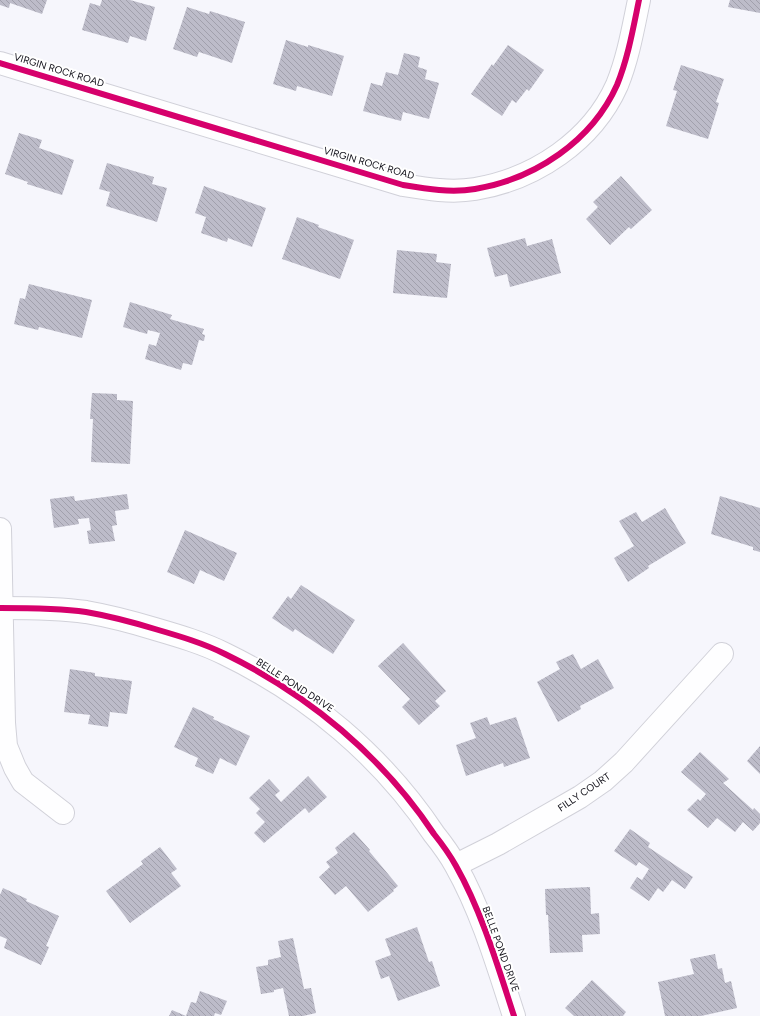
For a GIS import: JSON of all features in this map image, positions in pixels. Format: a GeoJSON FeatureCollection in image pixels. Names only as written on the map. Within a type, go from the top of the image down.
{"type":"FeatureCollection","features":[{"type":"Feature","properties":{"kind":"street","name":"VIRGIN ROCK ROAD"},"geometry":{"type":"LineString","coordinates":[[0,63],[403,185],[436,190],[474,189],[512,180],[530,172],[562,153],[577,140],[593,122],[616,86],[627,60],[639,0]]}},
{"type":"Feature","properties":{"kind":"street"},"geometry":{"type":"LineString","coordinates":[[0,529],[4,723],[6,746],[15,768],[23,782],[63,814]]}},
{"type":"Feature","properties":{"kind":"street","name":"BELLE POND DRIVE"},"geometry":{"type":"LineString","coordinates":[[1,608],[85,612],[122,619],[189,639],[258,671],[317,710],[347,734],[399,786],[423,817],[456,865],[489,942],[514,1016]]}},
{"type":"Feature","properties":{"kind":"street","name":"FILLY COURT"},"geometry":{"type":"LineString","coordinates":[[456,865],[498,844],[603,781],[624,762],[722,654]]}},
{"type":"Feature","properties":{"kind":"building"},"geometry":{"type":"Polygon","coordinates":[[[0,0],[47,0],[42,14],[10,3],[9,8],[0,5],[0,0]]]}},
{"type":"Feature","properties":{"kind":"building"},"geometry":{"type":"Polygon","coordinates":[[[102,0],[130,0],[155,7],[146,41],[130,36],[128,43],[82,30],[90,3],[100,6],[102,0]]]}},
{"type":"Feature","properties":{"kind":"building"},"geometry":{"type":"Polygon","coordinates":[[[730,0],[760,0],[760,13],[728,7],[730,0]]]}},
{"type":"Feature","properties":{"kind":"building"},"geometry":{"type":"Polygon","coordinates":[[[187,7],[209,14],[210,11],[245,22],[232,63],[199,52],[197,57],[173,49],[187,7]]]}},
{"type":"Feature","properties":{"kind":"building"},"geometry":{"type":"Polygon","coordinates":[[[286,40],[344,56],[332,96],[297,86],[296,91],[273,84],[286,40]]]}},
{"type":"Feature","properties":{"kind":"building"},"geometry":{"type":"Polygon","coordinates":[[[508,45],[544,70],[529,91],[527,89],[516,103],[512,100],[502,116],[471,94],[492,64],[493,66],[508,45]]]}},
{"type":"Feature","properties":{"kind":"building"},"geometry":{"type":"Polygon","coordinates":[[[404,53],[420,57],[418,67],[427,70],[425,79],[439,83],[429,119],[403,112],[401,121],[363,111],[371,83],[382,86],[386,72],[398,75],[404,53]]]}},
{"type":"Feature","properties":{"kind":"building"},"geometry":{"type":"Polygon","coordinates":[[[681,65],[724,79],[716,102],[719,103],[708,139],[666,126],[677,91],[673,90],[681,65]]]}},
{"type":"Feature","properties":{"kind":"building"},"geometry":{"type":"Polygon","coordinates":[[[19,133],[42,140],[39,148],[74,160],[62,195],[27,184],[28,182],[5,174],[19,133]]]}},
{"type":"Feature","properties":{"kind":"building"},"geometry":{"type":"Polygon","coordinates":[[[107,163],[154,177],[152,184],[167,188],[157,222],[106,206],[110,192],[99,189],[107,163]]]}},
{"type":"Feature","properties":{"kind":"building"},"geometry":{"type":"Polygon","coordinates":[[[621,176],[652,210],[631,229],[629,227],[610,245],[586,219],[598,207],[593,202],[621,176]]]}},
{"type":"Feature","properties":{"kind":"building"},"geometry":{"type":"Polygon","coordinates":[[[204,186],[266,208],[252,247],[228,238],[227,242],[201,233],[206,217],[195,213],[204,186]]]}},
{"type":"Feature","properties":{"kind":"building"},"geometry":{"type":"Polygon","coordinates":[[[297,217],[319,225],[318,227],[354,240],[340,279],[282,259],[297,217]]]}},
{"type":"Feature","properties":{"kind":"building"},"geometry":{"type":"Polygon","coordinates":[[[525,238],[527,246],[552,239],[561,273],[510,287],[507,274],[495,277],[487,248],[525,238]]]}},
{"type":"Feature","properties":{"kind":"building"},"geometry":{"type":"Polygon","coordinates":[[[397,250],[437,254],[436,262],[451,264],[447,298],[393,293],[397,250]]]}},
{"type":"Feature","properties":{"kind":"building"},"geometry":{"type":"Polygon","coordinates":[[[29,284],[92,300],[82,338],[39,327],[38,330],[14,324],[20,298],[25,299],[29,284]]]}},
{"type":"Feature","properties":{"kind":"building"},"geometry":{"type":"Polygon","coordinates":[[[130,302],[172,315],[170,319],[204,329],[202,334],[205,335],[204,341],[199,340],[192,365],[183,363],[181,370],[145,359],[149,344],[156,346],[160,333],[148,330],[147,334],[123,327],[130,302]]]}},
{"type":"Feature","properties":{"kind":"building"},"geometry":{"type":"Polygon","coordinates":[[[92,393],[117,394],[117,400],[133,401],[130,464],[91,462],[93,419],[90,419],[92,393]]]}},
{"type":"Feature","properties":{"kind":"building"},"geometry":{"type":"Polygon","coordinates":[[[127,494],[129,509],[115,511],[117,525],[112,526],[115,541],[89,544],[87,531],[91,530],[89,518],[78,519],[79,524],[54,528],[50,499],[74,496],[75,501],[127,494]]]}},
{"type":"Feature","properties":{"kind":"building"},"geometry":{"type":"Polygon","coordinates":[[[720,496],[760,508],[760,552],[753,550],[753,547],[711,534],[720,496]]]}},
{"type":"Feature","properties":{"kind":"building"},"geometry":{"type":"Polygon","coordinates":[[[665,508],[686,543],[648,566],[649,568],[628,582],[614,558],[634,546],[619,521],[636,512],[642,522],[665,508]]]}},
{"type":"Feature","properties":{"kind":"building"},"geometry":{"type":"Polygon","coordinates":[[[185,530],[237,553],[224,581],[200,570],[194,584],[167,572],[185,530]]]}},
{"type":"Feature","properties":{"kind":"building"},"geometry":{"type":"Polygon","coordinates":[[[301,585],[355,620],[333,654],[295,629],[293,632],[272,618],[288,596],[291,599],[301,585]]]}},
{"type":"Feature","properties":{"kind":"building"},"geometry":{"type":"Polygon","coordinates":[[[403,643],[446,691],[435,701],[440,706],[419,725],[402,707],[410,699],[378,666],[403,643]]]}},
{"type":"Feature","properties":{"kind":"building"},"geometry":{"type":"Polygon","coordinates":[[[573,654],[581,669],[598,659],[614,688],[580,706],[581,709],[558,722],[537,682],[560,669],[556,662],[573,654]]]}},
{"type":"Feature","properties":{"kind":"building"},"geometry":{"type":"Polygon","coordinates":[[[70,669],[95,673],[95,676],[132,681],[127,714],[110,712],[108,727],[88,724],[90,715],[64,712],[70,669]]]}},
{"type":"Feature","properties":{"kind":"building"},"geometry":{"type":"Polygon","coordinates":[[[193,707],[214,717],[213,719],[250,736],[236,766],[220,758],[213,774],[195,766],[198,758],[174,747],[193,707]]]}},
{"type":"Feature","properties":{"kind":"building"},"geometry":{"type":"Polygon","coordinates":[[[487,717],[490,725],[516,717],[530,758],[504,767],[503,763],[466,776],[456,745],[476,738],[470,723],[487,717]]]}},
{"type":"Feature","properties":{"kind":"building"},"geometry":{"type":"Polygon","coordinates":[[[760,746],[760,774],[747,761],[760,746]]]}},
{"type":"Feature","properties":{"kind":"building"},"geometry":{"type":"Polygon","coordinates":[[[700,752],[729,779],[723,783],[753,810],[754,808],[760,814],[760,823],[753,831],[743,822],[735,832],[717,818],[708,828],[687,810],[698,799],[700,801],[706,794],[681,772],[700,752]]]}},
{"type":"Feature","properties":{"kind":"building"},"geometry":{"type":"Polygon","coordinates":[[[308,776],[327,797],[309,813],[305,808],[264,843],[254,833],[265,822],[256,813],[260,809],[249,798],[269,779],[280,791],[275,795],[281,802],[308,776]]]}},
{"type":"Feature","properties":{"kind":"building"},"geometry":{"type":"Polygon","coordinates":[[[630,829],[650,843],[648,847],[693,877],[685,889],[672,880],[663,892],[658,888],[649,901],[630,888],[637,877],[642,880],[649,869],[639,862],[636,866],[614,851],[630,829]]]}},
{"type":"Feature","properties":{"kind":"building"},"geometry":{"type":"Polygon","coordinates":[[[354,832],[398,886],[368,912],[346,886],[335,895],[319,877],[330,867],[326,862],[338,853],[335,848],[354,832]]]}},
{"type":"Feature","properties":{"kind":"building"},"geometry":{"type":"Polygon","coordinates":[[[160,847],[177,869],[171,873],[181,886],[130,923],[106,891],[143,864],[141,861],[160,847]]]}},
{"type":"Feature","properties":{"kind":"building"},"geometry":{"type":"Polygon","coordinates":[[[590,887],[591,914],[599,913],[600,934],[582,935],[583,952],[550,953],[545,889],[590,887]]]}},
{"type":"Feature","properties":{"kind":"building"},"geometry":{"type":"Polygon","coordinates":[[[3,888],[27,899],[26,901],[59,916],[46,946],[49,947],[41,965],[4,948],[7,939],[0,936],[0,895],[3,888]]]}},
{"type":"Feature","properties":{"kind":"building"},"geometry":{"type":"Polygon","coordinates":[[[417,927],[429,962],[432,961],[440,986],[398,1001],[389,976],[381,979],[375,961],[391,955],[385,939],[417,927]]]}},
{"type":"Feature","properties":{"kind":"building"},"geometry":{"type":"Polygon","coordinates":[[[293,938],[304,989],[311,988],[316,1013],[303,1016],[289,1016],[283,988],[274,990],[274,992],[261,994],[256,967],[268,965],[268,960],[281,957],[278,941],[293,938]]]}},
{"type":"Feature","properties":{"kind":"building"},"geometry":{"type":"Polygon","coordinates":[[[715,954],[718,969],[722,968],[725,983],[731,981],[737,1008],[701,1016],[665,1016],[658,982],[694,974],[690,959],[715,954]]]}},
{"type":"Feature","properties":{"kind":"building"},"geometry":{"type":"Polygon","coordinates":[[[592,980],[626,1012],[623,1016],[574,1016],[565,1008],[592,980]]]}},
{"type":"Feature","properties":{"kind":"building"},"geometry":{"type":"Polygon","coordinates":[[[200,991],[227,1001],[221,1015],[215,1013],[214,1016],[186,1016],[191,1002],[196,1003],[200,991]]]}},
{"type":"Feature","properties":{"kind":"building"},"geometry":{"type":"Polygon","coordinates":[[[172,1010],[186,1016],[169,1016],[172,1010]]]}},
{"type":"Feature","properties":{"kind":"cycle path"},"geometry":{"type":"LineString","coordinates":[[0,63],[403,185],[457,191],[497,184],[519,176],[540,166],[577,140],[593,123],[606,105],[617,85],[630,43],[639,0]]}},
{"type":"Feature","properties":{"kind":"cycle path"},"geometry":{"type":"LineString","coordinates":[[0,608],[54,609],[86,612],[129,622],[200,643],[256,670],[286,688],[342,730],[391,779],[414,806],[449,854],[474,902],[482,921],[514,1016]]}}]}
